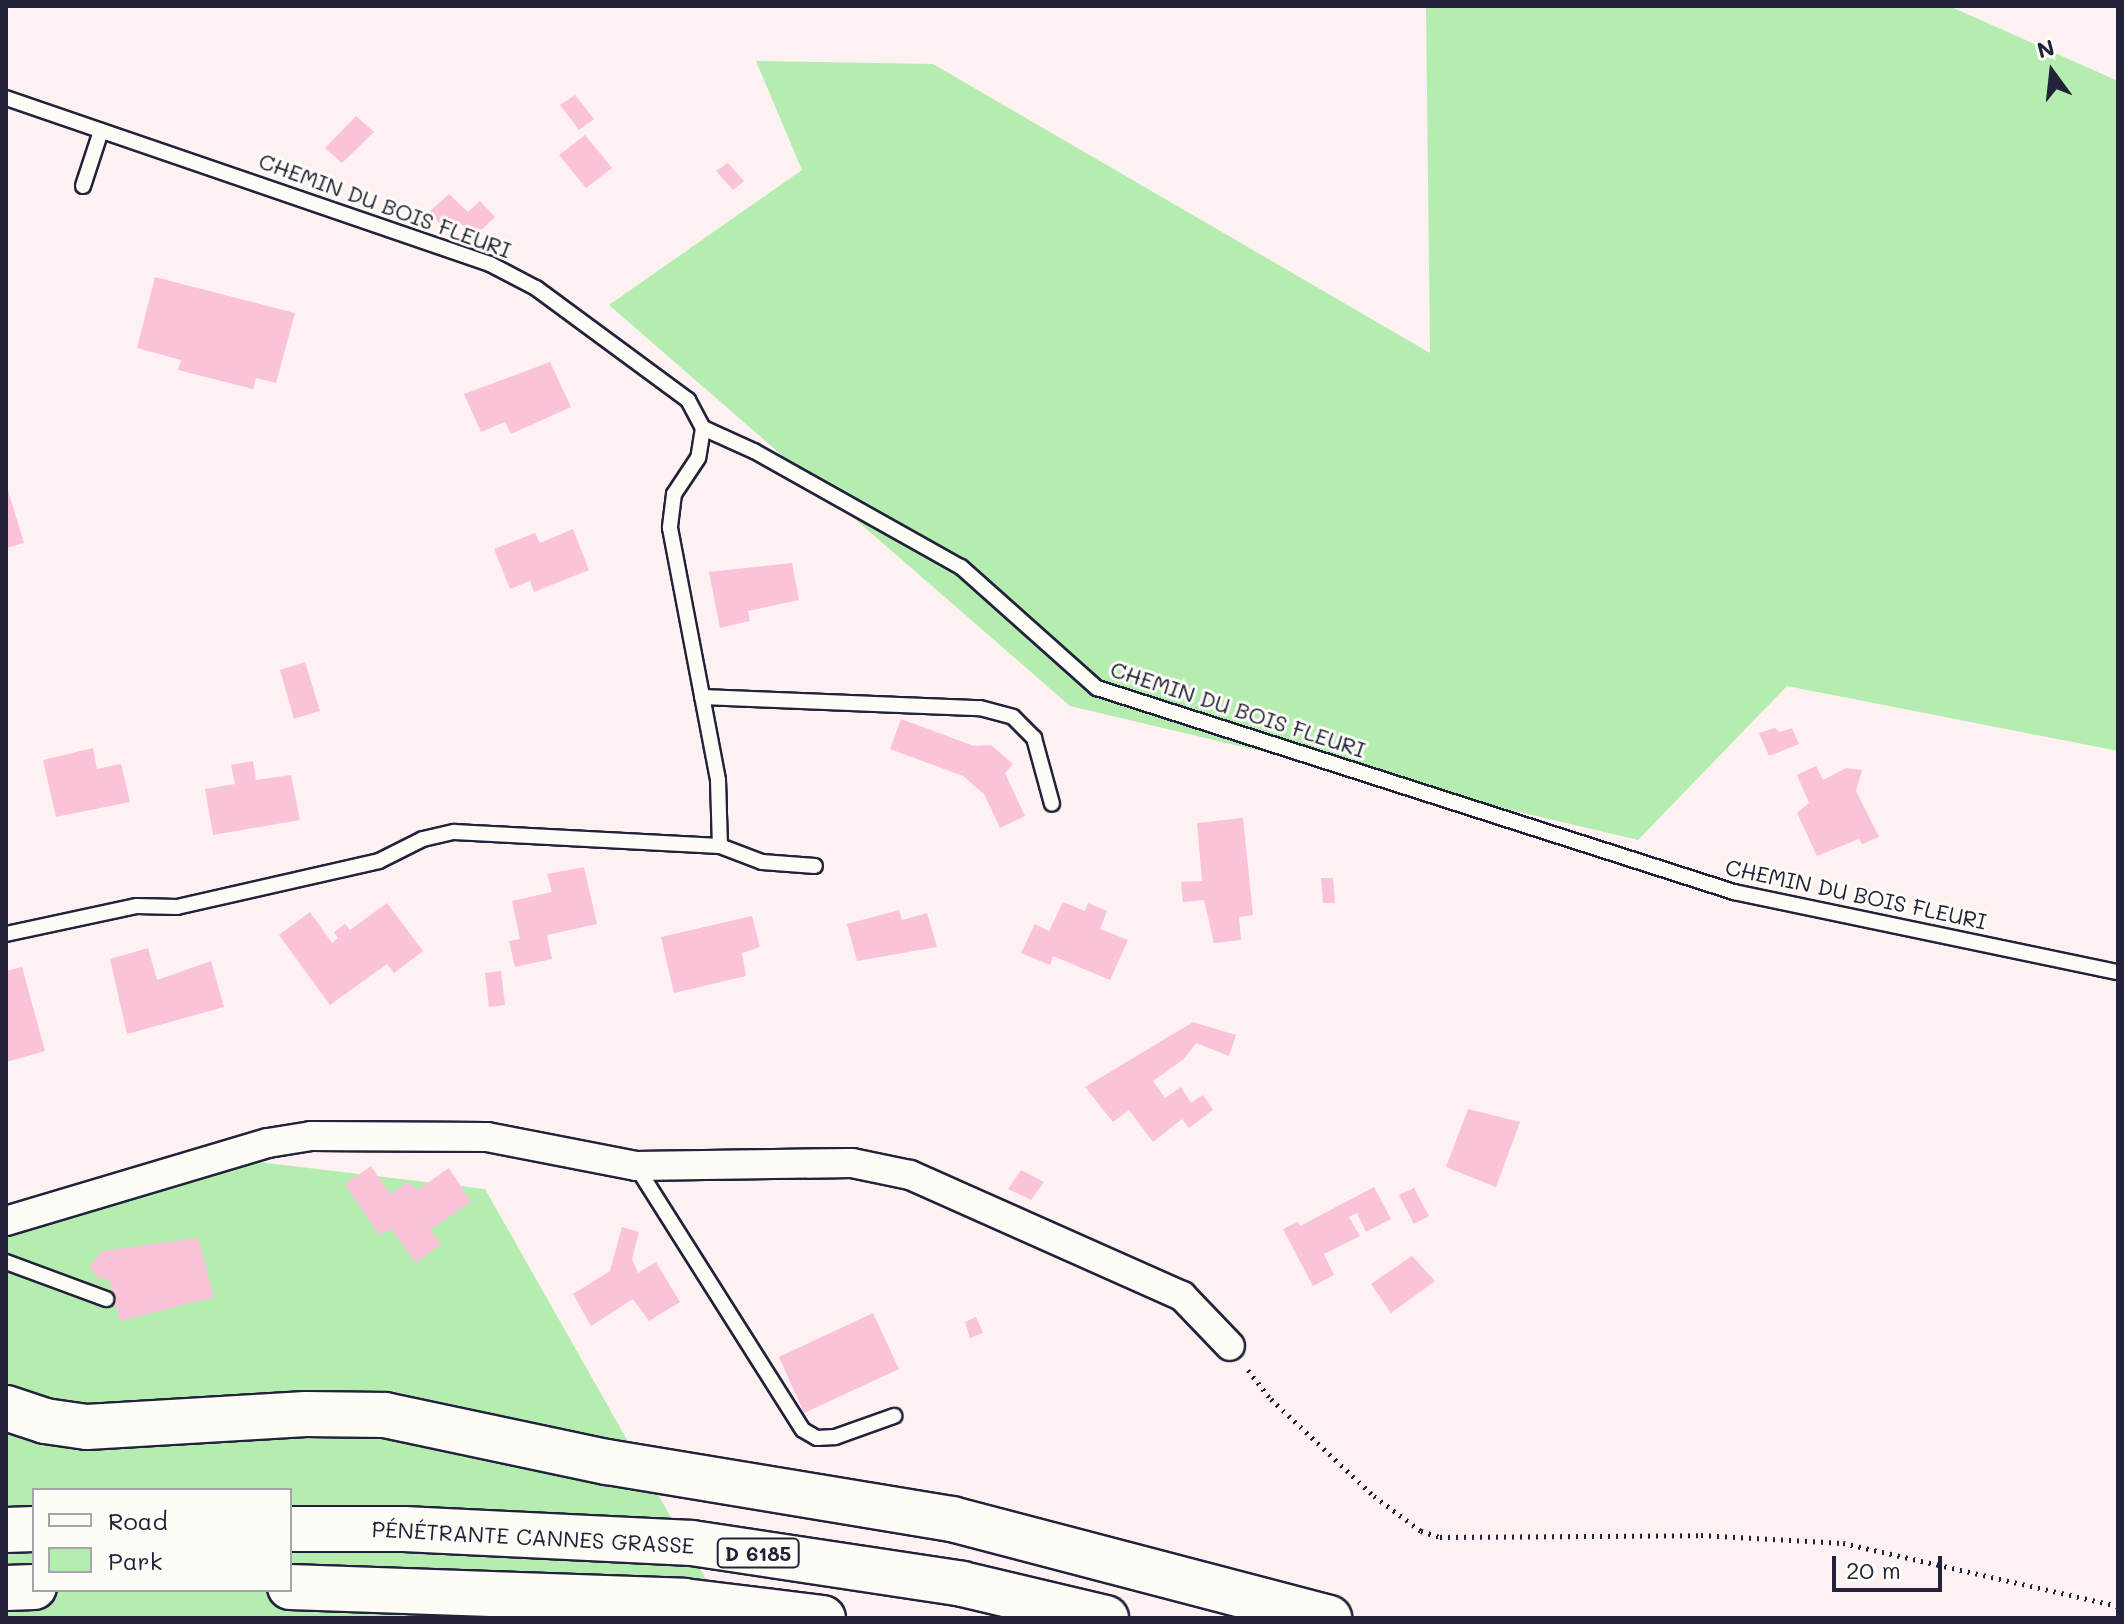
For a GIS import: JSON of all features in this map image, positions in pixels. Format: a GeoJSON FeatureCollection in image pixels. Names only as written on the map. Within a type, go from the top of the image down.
{"type":"FeatureCollection","features":[{"type":"Feature","properties":{"kind":"highway"},"geometry":{"type":"LineString","coordinates":[[6,1408],[87,1427],[306,1414],[385,1415],[607,1462],[952,1519],[1329,1618]]}},
{"type":"Feature","properties":{"kind":"highway"},"geometry":{"type":"LineString","coordinates":[[6,1530],[32,1529]]}},
{"type":"Feature","properties":{"kind":"highway","name":"PÉNÉTRANTE CANNES GRASSE"},"geometry":{"type":"LineString","coordinates":[[292,1529],[404,1529],[692,1543],[962,1584],[1106,1618]]}},
{"type":"Feature","properties":{"kind":"highway"},"geometry":{"type":"LineString","coordinates":[[6,1588],[32,1587]]}},
{"type":"Feature","properties":{"kind":"highway"},"geometry":{"type":"LineString","coordinates":[[292,1587],[684,1601],[823,1618]]}},
{"type":"Feature","properties":{"kind":"street"},"geometry":{"type":"LineString","coordinates":[[6,1221],[268,1143],[311,1136],[487,1137],[636,1166],[852,1163],[910,1175],[1182,1296],[1230,1346]]}},
{"type":"Feature","properties":{"kind":"lane","name":"CHEMIN DU BOIS FLEURI"},"geometry":{"type":"LineString","coordinates":[[6,98],[490,264],[536,288],[688,400],[703,428],[935,549],[1097,688],[1734,892],[2118,972]]}},
{"type":"Feature","properties":{"kind":"lane"},"geometry":{"type":"LineString","coordinates":[[83,186],[101,131]]}},
{"type":"Feature","properties":{"kind":"lane"},"geometry":{"type":"LineString","coordinates":[[703,428],[698,458],[674,494],[670,528],[718,780],[720,846]]}},
{"type":"Feature","properties":{"kind":"lane"},"geometry":{"type":"LineString","coordinates":[[702,697],[980,708],[1013,717],[1034,738],[1052,804]]}},
{"type":"Feature","properties":{"kind":"lane"},"geometry":{"type":"LineString","coordinates":[[6,934],[137,906],[177,907],[379,861],[423,839],[454,832],[720,846],[762,862],[815,866]]}},
{"type":"Feature","properties":{"kind":"lane"},"geometry":{"type":"LineString","coordinates":[[636,1166],[803,1430],[817,1438],[835,1437],[894,1416]]}},
{"type":"Feature","properties":{"kind":"lane"},"geometry":{"type":"LineString","coordinates":[[6,1262],[106,1299]]}},
{"type":"Feature","properties":{"kind":"path"},"geometry":{"type":"LineString","coordinates":[[1230,1346],[1271,1399],[1374,1496],[1421,1531],[1440,1537],[1701,1535],[1843,1543],[2118,1606]]}},
{"type":"Feature","properties":{"kind":"green space"},"geometry":{"type":"Polygon","coordinates":[[[1426,6],[1949,6],[2118,81],[2118,751],[1787,686],[1638,840],[1070,706],[609,305],[802,170],[756,61],[933,64],[1430,353],[1426,6]]]}},
{"type":"Feature","properties":{"kind":"green space"},"geometry":{"type":"Polygon","coordinates":[[[258,1162],[485,1189],[728,1618],[6,1618],[6,1233],[258,1162]]]}},
{"type":"Feature","properties":{"kind":"building"},"geometry":{"type":"Polygon","coordinates":[[[575,95],[594,119],[579,130],[560,105],[575,95]]]}},
{"type":"Feature","properties":{"kind":"building"},"geometry":{"type":"Polygon","coordinates":[[[356,116],[374,132],[342,163],[325,148],[356,116]]]}},
{"type":"Feature","properties":{"kind":"building"},"geometry":{"type":"Polygon","coordinates":[[[585,135],[612,168],[586,188],[559,155],[585,135]]]}},
{"type":"Feature","properties":{"kind":"building"},"geometry":{"type":"Polygon","coordinates":[[[728,163],[744,181],[733,190],[716,171],[728,163]]]}},
{"type":"Feature","properties":{"kind":"building"},"geometry":{"type":"Polygon","coordinates":[[[449,194],[468,212],[480,201],[495,217],[475,236],[459,222],[448,232],[429,212],[449,194]]]}},
{"type":"Feature","properties":{"kind":"building"},"geometry":{"type":"Polygon","coordinates":[[[155,277],[295,313],[276,383],[256,378],[253,389],[178,370],[181,360],[137,348],[155,277]]]}},
{"type":"Feature","properties":{"kind":"building"},"geometry":{"type":"Polygon","coordinates":[[[550,362],[571,407],[511,434],[505,422],[481,432],[464,394],[550,362]]]}},
{"type":"Feature","properties":{"kind":"building"},"geometry":{"type":"Polygon","coordinates":[[[6,484],[24,543],[6,548],[6,484]]]}},
{"type":"Feature","properties":{"kind":"building"},"geometry":{"type":"Polygon","coordinates":[[[573,529],[589,570],[534,592],[530,581],[510,589],[494,549],[535,533],[540,543],[573,529]]]}},
{"type":"Feature","properties":{"kind":"building"},"geometry":{"type":"Polygon","coordinates":[[[792,563],[799,600],[748,611],[750,621],[720,628],[709,572],[792,563]]]}},
{"type":"Feature","properties":{"kind":"building"},"geometry":{"type":"Polygon","coordinates":[[[305,662],[320,711],[294,719],[280,670],[305,662]]]}},
{"type":"Feature","properties":{"kind":"building"},"geometry":{"type":"Polygon","coordinates":[[[901,719],[974,746],[991,745],[1013,764],[1005,773],[1025,816],[1000,828],[984,794],[963,776],[890,749],[901,719]]]}},
{"type":"Feature","properties":{"kind":"building"},"geometry":{"type":"Polygon","coordinates":[[[1775,728],[1780,732],[1792,728],[1799,744],[1769,756],[1759,733],[1775,728]]]}},
{"type":"Feature","properties":{"kind":"building"},"geometry":{"type":"Polygon","coordinates":[[[93,748],[97,769],[121,764],[130,802],[56,817],[43,760],[93,748]]]}},
{"type":"Feature","properties":{"kind":"building"},"geometry":{"type":"Polygon","coordinates":[[[253,761],[256,780],[291,775],[300,820],[213,835],[205,789],[235,784],[231,765],[253,761]]]}},
{"type":"Feature","properties":{"kind":"building"},"geometry":{"type":"Polygon","coordinates":[[[1816,766],[1823,780],[1846,768],[1862,770],[1856,791],[1879,837],[1862,844],[1859,839],[1817,856],[1797,813],[1809,803],[1797,775],[1816,766]]]}},
{"type":"Feature","properties":{"kind":"building"},"geometry":{"type":"Polygon","coordinates":[[[1243,818],[1253,915],[1239,917],[1241,940],[1214,943],[1204,900],[1183,902],[1181,882],[1202,881],[1197,823],[1243,818]]]}},
{"type":"Feature","properties":{"kind":"building"},"geometry":{"type":"Polygon","coordinates":[[[584,867],[597,924],[547,935],[552,959],[515,967],[509,941],[520,939],[512,901],[552,892],[547,874],[584,867]]]}},
{"type":"Feature","properties":{"kind":"building"},"geometry":{"type":"Polygon","coordinates":[[[1321,878],[1333,878],[1335,903],[1323,903],[1321,878]]]}},
{"type":"Feature","properties":{"kind":"building"},"geometry":{"type":"Polygon","coordinates":[[[1063,902],[1085,911],[1088,903],[1107,911],[1100,929],[1128,940],[1110,980],[1053,956],[1050,965],[1021,953],[1035,924],[1049,931],[1063,902]]]}},
{"type":"Feature","properties":{"kind":"building"},"geometry":{"type":"Polygon","coordinates":[[[387,903],[423,951],[394,973],[387,964],[330,1005],[279,935],[310,912],[332,943],[338,938],[334,932],[345,924],[350,930],[387,903]]]}},
{"type":"Feature","properties":{"kind":"building"},"geometry":{"type":"Polygon","coordinates":[[[899,910],[902,920],[927,913],[937,947],[857,961],[847,924],[899,910]]]}},
{"type":"Feature","properties":{"kind":"building"},"geometry":{"type":"Polygon","coordinates":[[[752,916],[760,947],[742,953],[746,976],[674,993],[661,937],[752,916]]]}},
{"type":"Feature","properties":{"kind":"building"},"geometry":{"type":"Polygon","coordinates":[[[148,948],[157,980],[211,961],[224,1007],[127,1034],[110,959],[148,948]]]}},
{"type":"Feature","properties":{"kind":"building"},"geometry":{"type":"Polygon","coordinates":[[[22,967],[45,1051],[6,1062],[6,971],[22,967]]]}},
{"type":"Feature","properties":{"kind":"building"},"geometry":{"type":"Polygon","coordinates":[[[501,971],[505,1005],[489,1007],[485,973],[501,971]]]}},
{"type":"Feature","properties":{"kind":"building"},"geometry":{"type":"Polygon","coordinates":[[[1193,1022],[1236,1035],[1229,1056],[1196,1043],[1184,1059],[1153,1081],[1165,1098],[1181,1087],[1191,1103],[1203,1095],[1213,1110],[1189,1128],[1182,1119],[1153,1142],[1129,1110],[1113,1122],[1085,1087],[1193,1022]]]}},
{"type":"Feature","properties":{"kind":"building"},"geometry":{"type":"Polygon","coordinates":[[[1468,1109],[1520,1122],[1496,1187],[1446,1167],[1468,1109]]]}},
{"type":"Feature","properties":{"kind":"building"},"geometry":{"type":"Polygon","coordinates":[[[371,1166],[390,1194],[409,1182],[417,1190],[449,1168],[471,1202],[430,1230],[441,1244],[416,1263],[391,1229],[379,1235],[345,1184],[371,1166]]]}},
{"type":"Feature","properties":{"kind":"building"},"geometry":{"type":"Polygon","coordinates":[[[1021,1170],[1044,1182],[1031,1200],[1008,1189],[1021,1170]]]}},
{"type":"Feature","properties":{"kind":"building"},"geometry":{"type":"Polygon","coordinates":[[[1374,1187],[1391,1219],[1366,1232],[1357,1213],[1349,1217],[1360,1236],[1324,1254],[1334,1275],[1313,1286],[1283,1229],[1298,1222],[1300,1226],[1374,1187]]]}},
{"type":"Feature","properties":{"kind":"building"},"geometry":{"type":"Polygon","coordinates":[[[1414,1188],[1429,1216],[1414,1224],[1399,1195],[1414,1188]]]}},
{"type":"Feature","properties":{"kind":"building"},"geometry":{"type":"Polygon","coordinates":[[[622,1227],[639,1232],[632,1259],[638,1273],[656,1262],[680,1302],[649,1321],[633,1299],[591,1326],[573,1294],[610,1271],[622,1227]]]}},
{"type":"Feature","properties":{"kind":"building"},"geometry":{"type":"Polygon","coordinates":[[[198,1238],[214,1297],[120,1321],[109,1280],[97,1277],[90,1266],[102,1251],[198,1238]]]}},
{"type":"Feature","properties":{"kind":"building"},"geometry":{"type":"Polygon","coordinates":[[[1412,1256],[1435,1281],[1391,1313],[1371,1284],[1412,1256]]]}},
{"type":"Feature","properties":{"kind":"building"},"geometry":{"type":"Polygon","coordinates":[[[873,1313],[899,1369],[804,1413],[779,1357],[873,1313]]]}},
{"type":"Feature","properties":{"kind":"building"},"geometry":{"type":"Polygon","coordinates":[[[976,1317],[983,1333],[970,1338],[965,1322],[976,1317]]]}}]}
